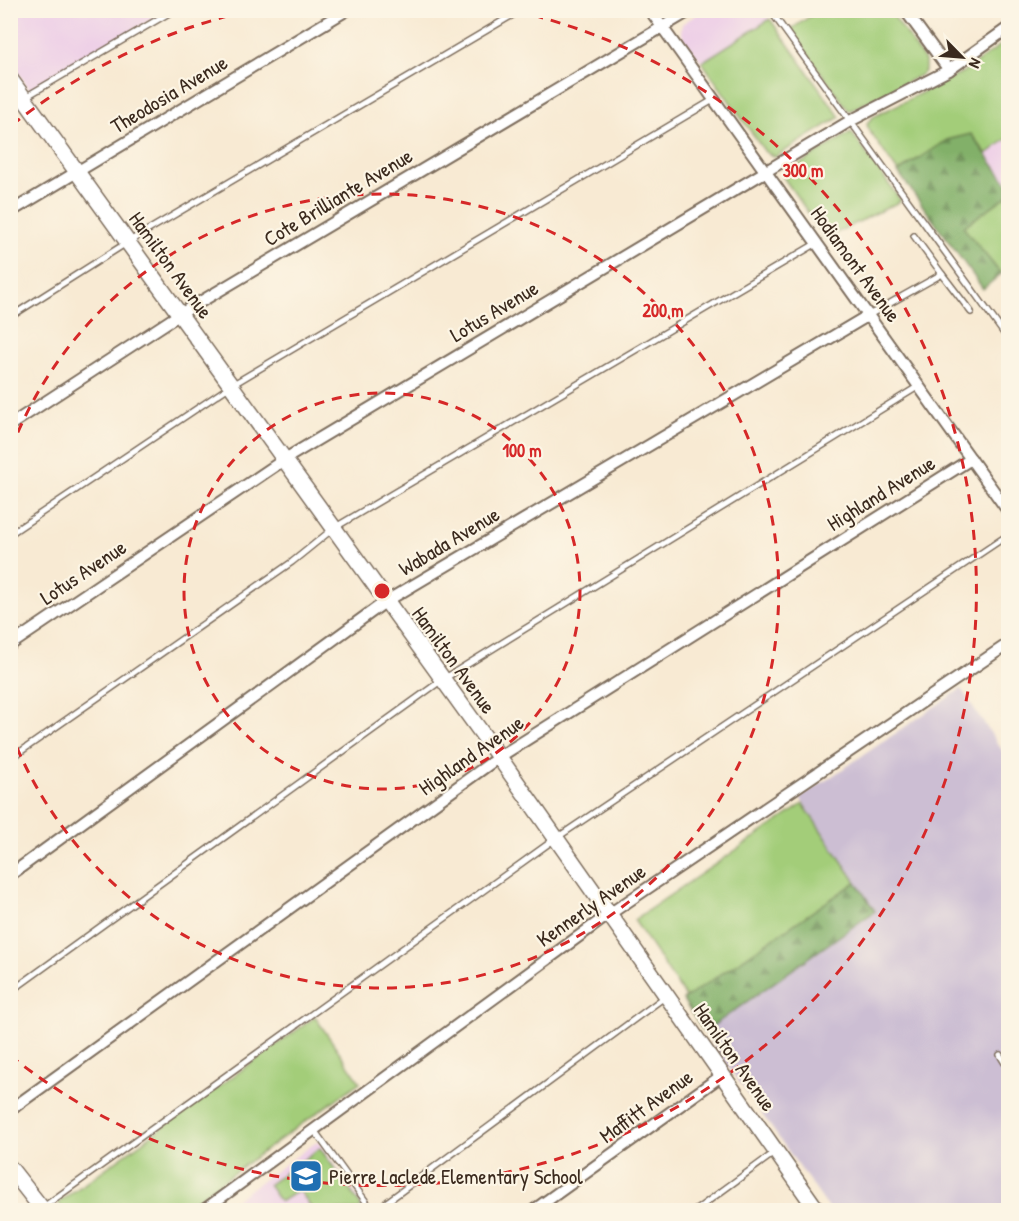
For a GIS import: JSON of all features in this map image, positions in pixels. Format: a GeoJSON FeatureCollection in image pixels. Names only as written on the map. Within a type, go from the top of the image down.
{"type":"FeatureCollection","features":[{"type":"Feature","properties":{"kind":"street","name":"Theodosia Avenue"},"geometry":{"type":"LineString","coordinates":[[10,212],[347,10]]}},
{"type":"Feature","properties":{"kind":"street","name":"Hodiamont Avenue"},"geometry":{"type":"LineString","coordinates":[[651,10],[1008,511]]}},
{"type":"Feature","properties":{"kind":"street","name":"Cote Brilliante Avenue"},"geometry":{"type":"LineString","coordinates":[[10,425],[180,314],[691,10]]}},
{"type":"Feature","properties":{"kind":"street"},"geometry":{"type":"LineString","coordinates":[[905,10],[949,70]]}},
{"type":"Feature","properties":{"kind":"street","name":"Lotus Avenue"},"geometry":{"type":"LineString","coordinates":[[10,645],[285,459],[850,121],[949,70],[1008,28]]}},
{"type":"Feature","properties":{"kind":"street","name":"Hamilton Avenue"},"geometry":{"type":"LineString","coordinates":[[10,80],[499,757],[817,1210]]}},
{"type":"Feature","properties":{"kind":"street","name":"Wabada Avenue"},"geometry":{"type":"LineString","coordinates":[[10,875],[385,602],[869,315]]}},
{"type":"Feature","properties":{"kind":"street","name":"Highland Avenue"},"geometry":{"type":"LineString","coordinates":[[10,1110],[499,757],[971,459]]}},
{"type":"Feature","properties":{"kind":"street","name":"Kennerly Avenue"},"geometry":{"type":"LineString","coordinates":[[204,1210],[608,915],[1008,644]]}},
{"type":"Feature","properties":{"kind":"street","name":"Maffitt Avenue"},"geometry":{"type":"LineString","coordinates":[[534,1210],[722,1076]]}},
{"type":"Feature","properties":{"kind":"street"},"geometry":{"type":"LineString","coordinates":[[12,1173],[42,1210]]}},
{"type":"Feature","properties":{"kind":"lane"},"geometry":{"type":"LineString","coordinates":[[10,106],[174,10]]}},
{"type":"Feature","properties":{"kind":"lane"},"geometry":{"type":"LineString","coordinates":[[10,317],[128,242],[520,10]]}},
{"type":"Feature","properties":{"kind":"lane"},"geometry":{"type":"LineString","coordinates":[[770,10],[1008,339]]}},
{"type":"Feature","properties":{"kind":"lane"},"geometry":{"type":"LineString","coordinates":[[10,534],[232,385],[713,100]]}},
{"type":"Feature","properties":{"kind":"lane"},"geometry":{"type":"LineString","coordinates":[[914,236],[971,312]]}},
{"type":"Feature","properties":{"kind":"lane"},"geometry":{"type":"LineString","coordinates":[[10,759],[292,561],[334,528],[817,243]]}},
{"type":"Feature","properties":{"kind":"lane"},"geometry":{"type":"LineString","coordinates":[[869,315],[942,274]]}},
{"type":"Feature","properties":{"kind":"lane"},"geometry":{"type":"LineString","coordinates":[[10,992],[442,680],[919,386]]}},
{"type":"Feature","properties":{"kind":"lane"},"geometry":{"type":"LineString","coordinates":[[42,1210],[555,839],[1008,535]]}},
{"type":"Feature","properties":{"kind":"lane"},"geometry":{"type":"LineString","coordinates":[[314,1130],[374,1210],[666,996]]}},
{"type":"Feature","properties":{"kind":"lane"},"geometry":{"type":"LineString","coordinates":[[1000,1055],[1008,1068]]}},
{"type":"Feature","properties":{"kind":"lane"},"geometry":{"type":"LineString","coordinates":[[696,1210],[776,1152]]}},
{"type":"Feature","properties":{"kind":"shaded area"},"geometry":{"type":"Polygon","coordinates":[[[17,10],[166,11],[30,90],[11,62],[11,14],[17,10]]]}},
{"type":"Feature","properties":{"kind":"shaded area"},"geometry":{"type":"Polygon","coordinates":[[[702,11],[763,11],[770,19],[702,62],[684,40],[681,31],[682,24],[702,11]]]}},
{"type":"Feature","properties":{"kind":"shaded area"},"geometry":{"type":"Polygon","coordinates":[[[1008,138],[1008,184],[987,154],[1008,138]]]}},
{"type":"Feature","properties":{"kind":"shaded area"},"geometry":{"type":"Polygon","coordinates":[[[961,689],[1008,759],[1008,1210],[830,1210],[704,1032],[875,912],[800,798],[961,689]]]}},
{"type":"Feature","properties":{"kind":"shaded area","name":"Pierre Laclede Elementary School"},"geometry":{"type":"Polygon","coordinates":[[[318,1141],[367,1210],[221,1210],[318,1141]]]}},
{"type":"Feature","properties":{"kind":"green space"},"geometry":{"type":"Polygon","coordinates":[[[818,11],[890,11],[925,61],[925,70],[921,75],[849,111],[790,30],[818,11]]]}},
{"type":"Feature","properties":{"kind":"green space"},"geometry":{"type":"Polygon","coordinates":[[[770,19],[840,117],[775,157],[765,152],[702,62],[770,19]]]}},
{"type":"Feature","properties":{"kind":"green space"},"geometry":{"type":"Polygon","coordinates":[[[1008,40],[1008,138],[987,154],[971,134],[947,140],[898,172],[868,129],[867,123],[873,117],[963,72],[1008,40]]]}},
{"type":"Feature","properties":{"kind":"green space"},"geometry":{"type":"Polygon","coordinates":[[[851,132],[901,201],[826,238],[783,177],[787,172],[851,132]]]}},
{"type":"Feature","properties":{"kind":"green space"},"geometry":{"type":"Polygon","coordinates":[[[971,134],[1008,184],[1008,195],[963,227],[1001,274],[983,289],[898,172],[947,140],[971,134]]]}},
{"type":"Feature","properties":{"kind":"green space"},"geometry":{"type":"Polygon","coordinates":[[[1008,195],[1008,269],[1001,274],[963,227],[1008,195]]]}},
{"type":"Feature","properties":{"kind":"green space"},"geometry":{"type":"Polygon","coordinates":[[[803,804],[856,882],[686,998],[634,920],[803,804]]]}},
{"type":"Feature","properties":{"kind":"green space"},"geometry":{"type":"Polygon","coordinates":[[[856,882],[875,911],[704,1032],[683,1000],[856,882]]]}},
{"type":"Feature","properties":{"kind":"green space"},"geometry":{"type":"Polygon","coordinates":[[[315,1017],[360,1082],[182,1210],[64,1210],[58,1203],[315,1017]]]}},
{"type":"Feature","properties":{"kind":"green space"},"geometry":{"type":"Polygon","coordinates":[[[320,1148],[362,1207],[358,1210],[313,1210],[299,1190],[280,1202],[268,1185],[320,1148]]]}},
{"type":"Feature","properties":{"kind":"place","name":"Pierre Laclede Elementary School"},"geometry":{"type":"Point","coordinates":[306,1176]}}]}
